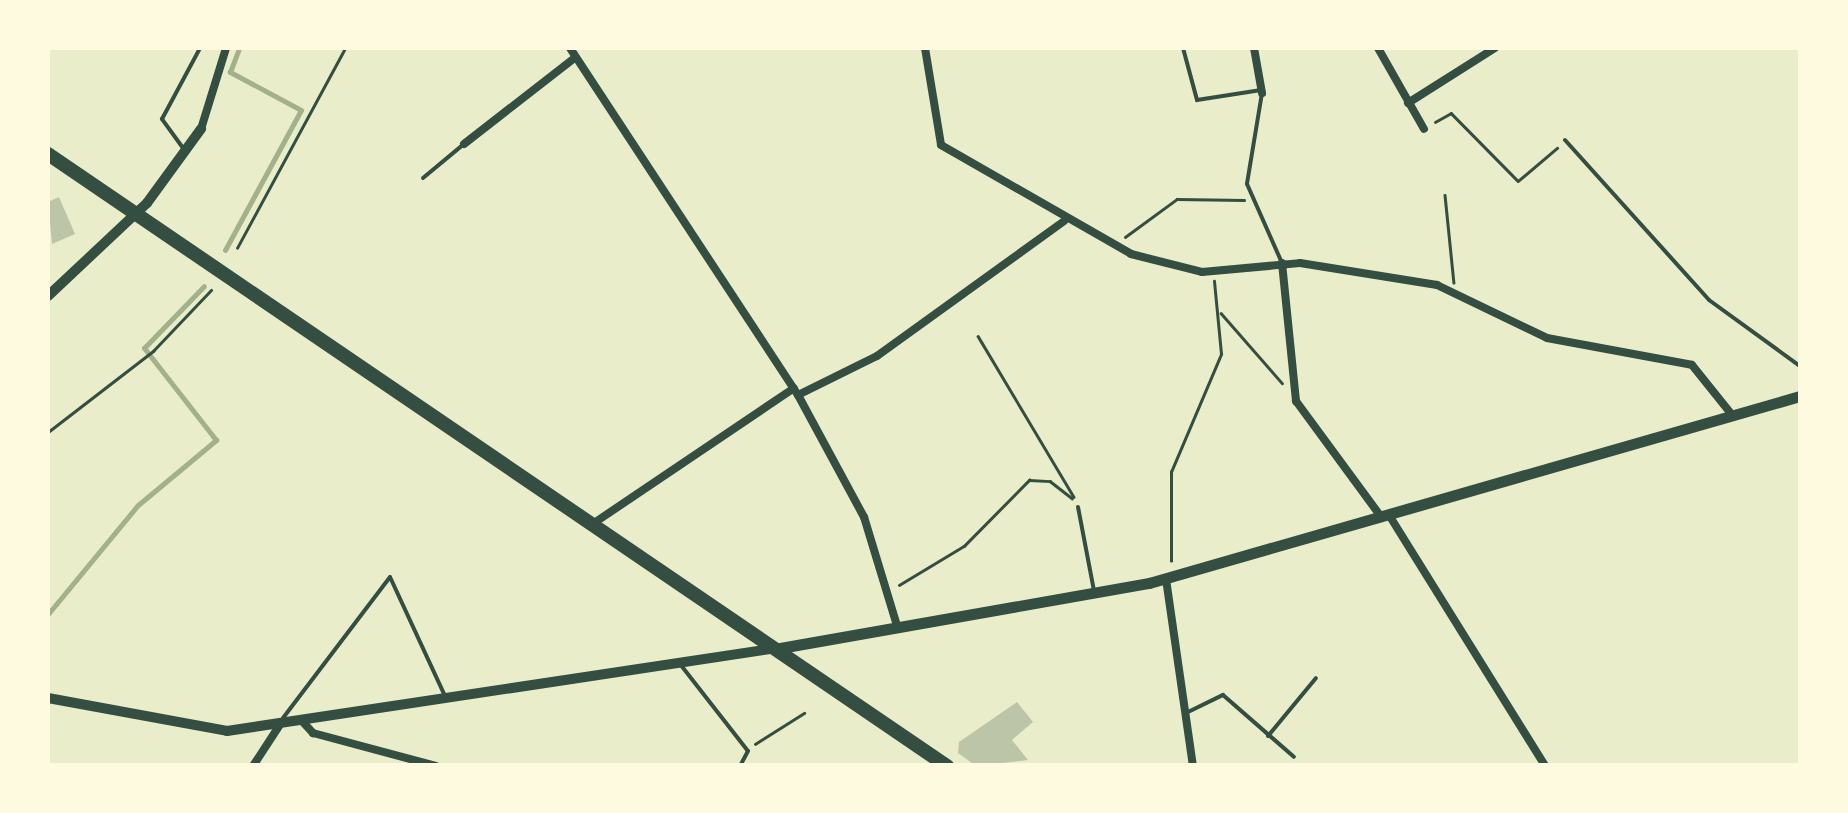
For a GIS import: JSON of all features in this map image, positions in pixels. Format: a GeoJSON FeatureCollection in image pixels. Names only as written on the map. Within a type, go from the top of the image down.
{"type":"FeatureCollection","features":[{"type":"Feature","properties":{"kind":"highway"},"geometry":{"type":"LineString","coordinates":[[48,154],[780,648],[947,766]]}},
{"type":"Feature","properties":{"kind":"main road"},"geometry":{"type":"LineString","coordinates":[[780,648],[1094,596],[1169,578],[1800,396]]}},
{"type":"Feature","properties":{"kind":"street"},"geometry":{"type":"LineString","coordinates":[[48,296],[136,213],[187,150],[200,129],[226,48]]}},
{"type":"Feature","properties":{"kind":"street"},"geometry":{"type":"LineString","coordinates":[[570,48],[572,60],[796,391],[864,518],[898,629]]}},
{"type":"Feature","properties":{"kind":"street"},"geometry":{"type":"LineString","coordinates":[[925,48],[941,144],[1064,221],[1113,246],[1212,272],[1282,263],[1454,291],[1547,338],[1692,365],[1733,416]]}},
{"type":"Feature","properties":{"kind":"street"},"geometry":{"type":"LineString","coordinates":[[1254,48],[1262,91]]}},
{"type":"Feature","properties":{"kind":"street"},"geometry":{"type":"LineString","coordinates":[[1378,48],[1424,129]]}},
{"type":"Feature","properties":{"kind":"street"},"geometry":{"type":"LineString","coordinates":[[1408,103],[1495,48]]}},
{"type":"Feature","properties":{"kind":"street"},"geometry":{"type":"LineString","coordinates":[[464,144],[572,60]]}},
{"type":"Feature","properties":{"kind":"street"},"geometry":{"type":"LineString","coordinates":[[594,523],[796,391],[865,364],[1064,221]]}},
{"type":"Feature","properties":{"kind":"street"},"geometry":{"type":"LineString","coordinates":[[1282,263],[1294,394],[1386,517],[1545,766]]}},
{"type":"Feature","properties":{"kind":"street"},"geometry":{"type":"LineString","coordinates":[[1169,578],[1193,766]]}},
{"type":"Feature","properties":{"kind":"street"},"geometry":{"type":"LineString","coordinates":[[48,698],[195,730],[447,700],[780,648]]}},
{"type":"Feature","properties":{"kind":"street"},"geometry":{"type":"LineString","coordinates":[[301,720],[313,733],[436,766]]}},
{"type":"Feature","properties":{"kind":"street"},"geometry":{"type":"LineString","coordinates":[[253,766],[281,722]]}},
{"type":"Feature","properties":{"kind":"lane"},"geometry":{"type":"LineString","coordinates":[[187,150],[162,120],[200,48]]}},
{"type":"Feature","properties":{"kind":"lane"},"geometry":{"type":"LineString","coordinates":[[1183,48],[1197,100],[1262,91],[1250,201],[1282,263]]}},
{"type":"Feature","properties":{"kind":"lane"},"geometry":{"type":"LineString","coordinates":[[1565,140],[1709,300],[1800,366]]}},
{"type":"Feature","properties":{"kind":"lane"},"geometry":{"type":"LineString","coordinates":[[423,178],[464,144]]}},
{"type":"Feature","properties":{"kind":"lane"},"geometry":{"type":"LineString","coordinates":[[1078,508],[1094,596]]}},
{"type":"Feature","properties":{"kind":"lane"},"geometry":{"type":"LineString","coordinates":[[281,722],[390,576],[447,700]]}},
{"type":"Feature","properties":{"kind":"lane"},"geometry":{"type":"LineString","coordinates":[[680,664],[748,751],[740,766]]}},
{"type":"Feature","properties":{"kind":"lane"},"geometry":{"type":"LineString","coordinates":[[1267,737],[1316,678]]}},
{"type":"Feature","properties":{"kind":"lane"},"geometry":{"type":"LineString","coordinates":[[1186,712],[1219,694],[1294,758]]}},
{"type":"Feature","properties":{"kind":"path"},"geometry":{"type":"LineString","coordinates":[[237,248],[345,48]]}},
{"type":"Feature","properties":{"kind":"path"},"geometry":{"type":"LineString","coordinates":[[1424,129],[1450,113],[1518,181],[1565,140]]}},
{"type":"Feature","properties":{"kind":"path"},"geometry":{"type":"LineString","coordinates":[[1446,196],[1454,291]]}},
{"type":"Feature","properties":{"kind":"path"},"geometry":{"type":"LineString","coordinates":[[1113,246],[1177,199],[1250,201]]}},
{"type":"Feature","properties":{"kind":"path"},"geometry":{"type":"LineString","coordinates":[[1169,578],[1171,472],[1216,373],[1221,313],[1212,272]]}},
{"type":"Feature","properties":{"kind":"path"},"geometry":{"type":"LineString","coordinates":[[48,432],[153,351],[211,290]]}},
{"type":"Feature","properties":{"kind":"path"},"geometry":{"type":"LineString","coordinates":[[1221,313],[1294,394]]}},
{"type":"Feature","properties":{"kind":"path"},"geometry":{"type":"LineString","coordinates":[[978,336],[1078,508]]}},
{"type":"Feature","properties":{"kind":"path"},"geometry":{"type":"LineString","coordinates":[[888,589],[964,546],[1029,480],[1050,482],[1078,508]]}},
{"type":"Feature","properties":{"kind":"path"},"geometry":{"type":"LineString","coordinates":[[748,751],[804,713]]}},
{"type":"Feature","properties":{"kind":"building"},"geometry":{"type":"Polygon","coordinates":[[[59,197],[75,234],[52,244],[48,202],[59,197]]]}},
{"type":"Feature","properties":{"kind":"building"},"geometry":{"type":"Polygon","coordinates":[[[1017,702],[1033,722],[1012,740],[1028,760],[976,766],[958,753],[959,742],[1017,702]]]}},
{"type":"Feature","properties":{"kind":"waterway"},"geometry":{"type":"LineString","coordinates":[[225,250],[301,110],[230,72],[239,48]]}},
{"type":"Feature","properties":{"kind":"waterway"},"geometry":{"type":"LineString","coordinates":[[48,614],[138,505],[216,440],[144,348],[204,286]]}}]}
